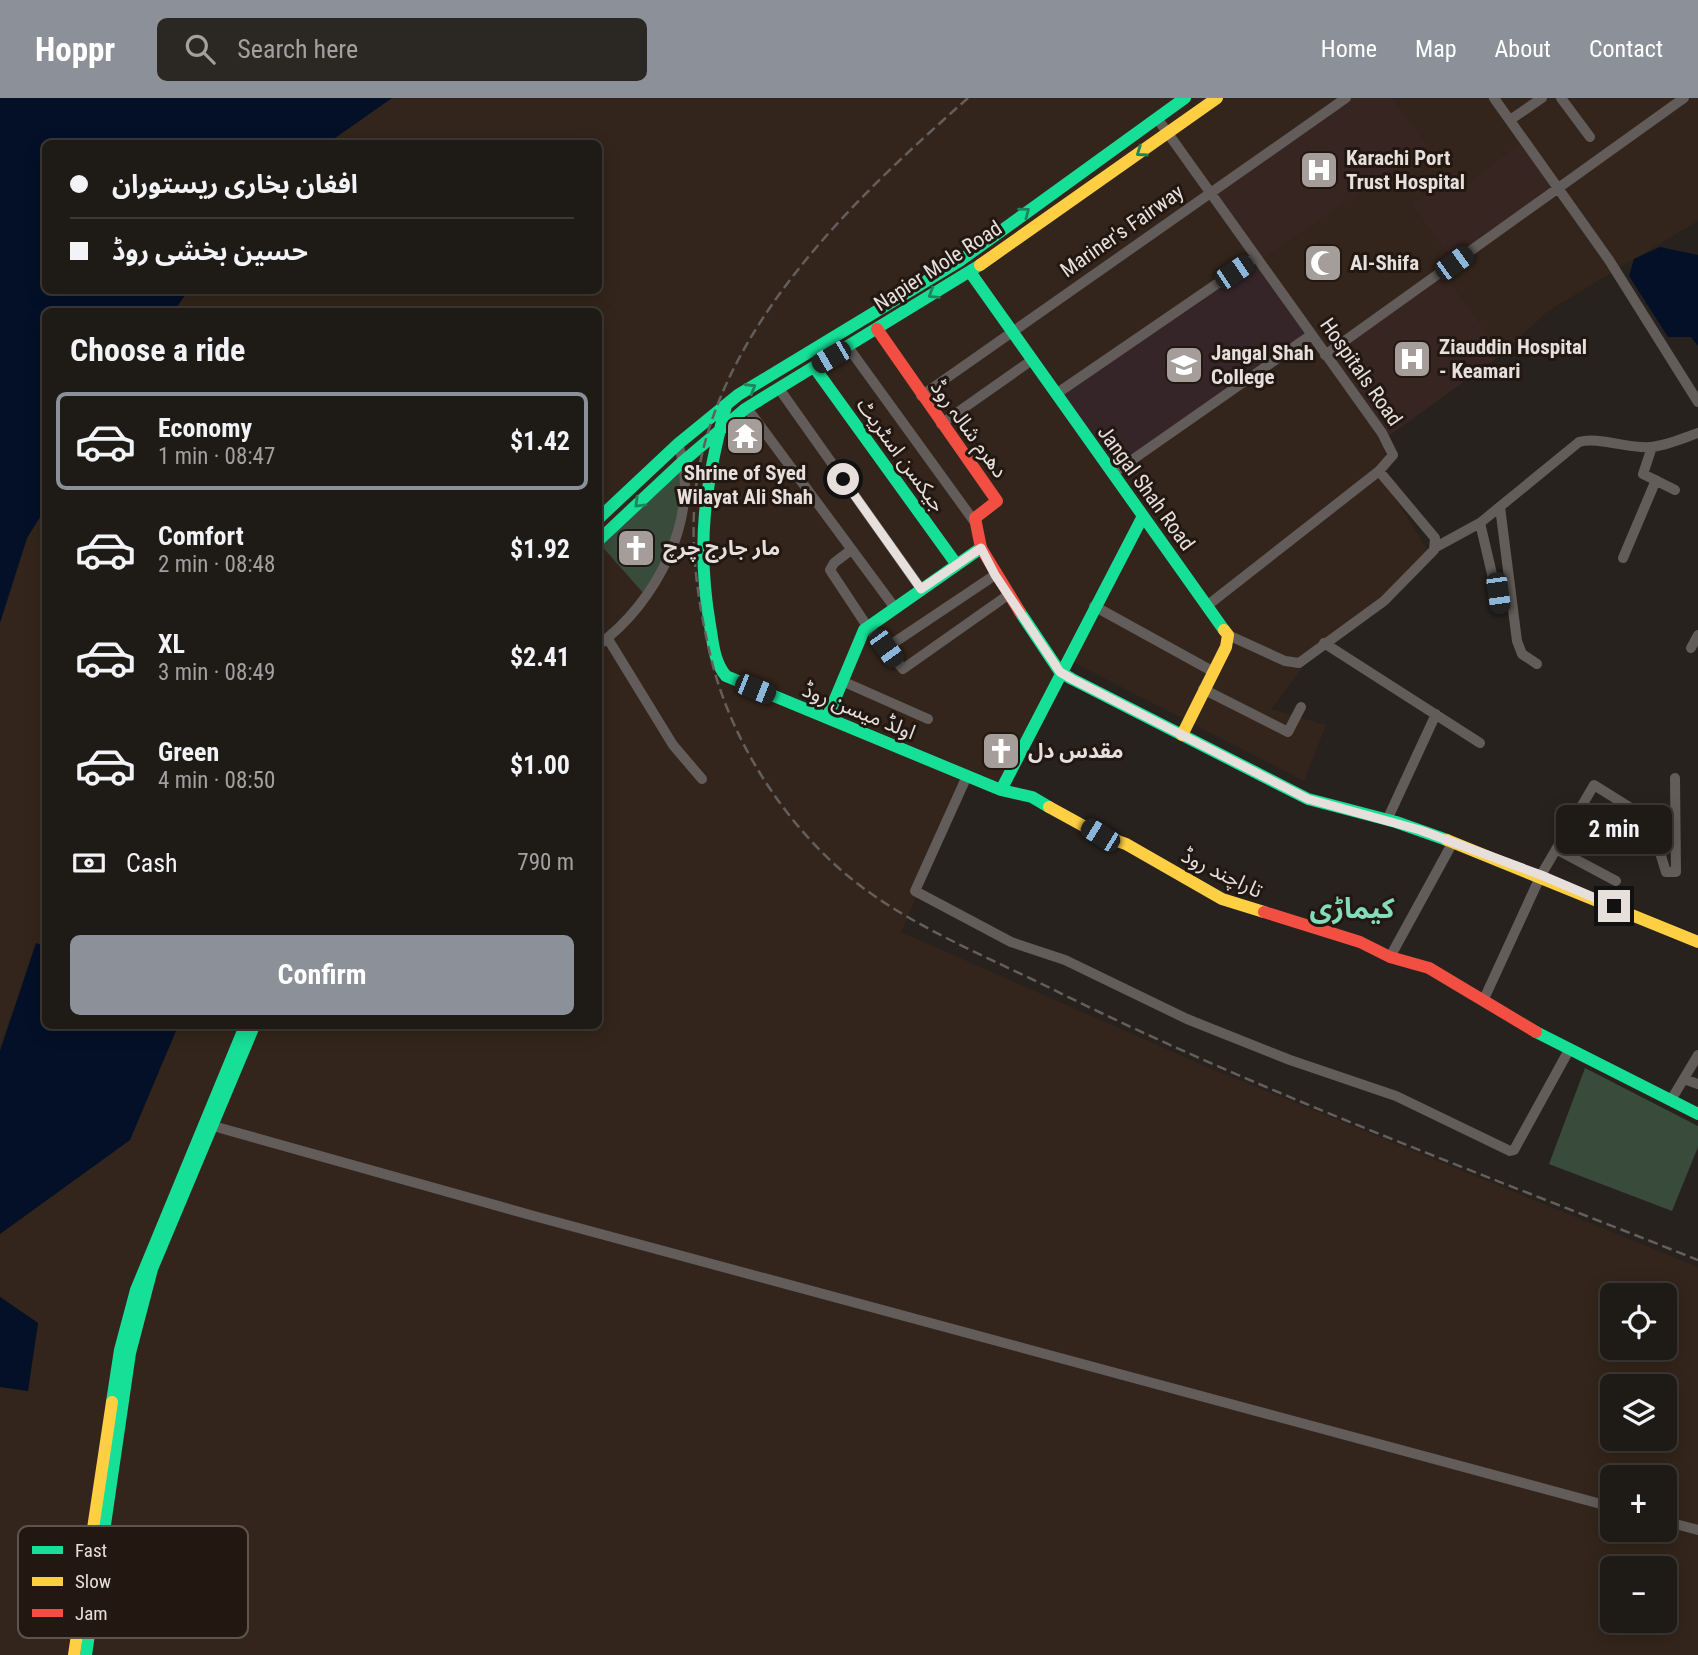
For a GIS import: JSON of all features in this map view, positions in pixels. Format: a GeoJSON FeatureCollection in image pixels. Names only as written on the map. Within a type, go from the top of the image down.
{"type":"FeatureCollection","features":[{"type":"Feature","properties":{"kind":"street","name":"Napier Mole Road"},"geometry":{"type":"LineString","coordinates":[[602,515],[678,444],[726,406],[961,260],[1185,98]]}},
{"type":"Feature","properties":{"kind":"street","name":"Napier Mole Road"},"geometry":{"type":"LineString","coordinates":[[602,537],[682,462],[747,408],[970,272],[1217,98]]}},
{"type":"Feature","properties":{"kind":"street","name":"Mariner's Fairway"},"geometry":{"type":"LineString","coordinates":[[921,396],[1346,98]]}},
{"type":"Feature","properties":{"kind":"street"},"geometry":{"type":"LineString","coordinates":[[1494,98],[1609,260],[1698,402]]}},
{"type":"Feature","properties":{"kind":"street"},"geometry":{"type":"LineString","coordinates":[[1510,120],[1542,98]]}},
{"type":"Feature","properties":{"kind":"street"},"geometry":{"type":"LineString","coordinates":[[1561,98],[1590,137]]}},
{"type":"Feature","properties":{"kind":"street"},"geometry":{"type":"LineString","coordinates":[[1325,355],[1684,98]]}},
{"type":"Feature","properties":{"kind":"street","name":"Hospitals Road"},"geometry":{"type":"LineString","coordinates":[[1157,118],[1392,451],[1392,458],[1379,471]]}},
{"type":"Feature","properties":{"kind":"street"},"geometry":{"type":"LineString","coordinates":[[1056,394],[1256,257]]}},
{"type":"Feature","properties":{"kind":"street","name":"Jangal Shah Road"},"geometry":{"type":"LineString","coordinates":[[970,272],[1228,635]]}},
{"type":"Feature","properties":{"kind":"street","name":"دھرم شالہ روڈ"},"geometry":{"type":"LineString","coordinates":[[877,329],[921,396],[997,501],[974,521]]}},
{"type":"Feature","properties":{"kind":"street"},"geometry":{"type":"LineString","coordinates":[[1112,474],[1311,335]]}},
{"type":"Feature","properties":{"kind":"street"},"geometry":{"type":"LineString","coordinates":[[848,347],[974,521],[981,548],[995,575],[1060,672],[1308,799],[1387,820],[1452,842],[1541,875],[1698,942]]}},
{"type":"Feature","properties":{"kind":"street"},"geometry":{"type":"LineString","coordinates":[[941,424],[1032,360]]}},
{"type":"Feature","properties":{"kind":"street","name":"جیکسن اسٹریٹ"},"geometry":{"type":"LineString","coordinates":[[814,367],[957,565]]}},
{"type":"Feature","properties":{"kind":"street"},"geometry":{"type":"LineString","coordinates":[[780,390],[921,589]]}},
{"type":"Feature","properties":{"kind":"street","name":"اولڈ میسن روڈ"},"geometry":{"type":"LineString","coordinates":[[726,406],[705,483],[699,531],[704,591],[718,666],[732,680],[1001,790]]}},
{"type":"Feature","properties":{"kind":"street"},"geometry":{"type":"LineString","coordinates":[[747,408],[895,608]]}},
{"type":"Feature","properties":{"kind":"street"},"geometry":{"type":"LineString","coordinates":[[1182,735],[1226,647],[1228,635],[1292,663],[1298,663],[1384,601],[1436,547],[1480,523],[1583,440],[1614,446],[1652,447],[1698,433]]}},
{"type":"Feature","properties":{"kind":"street"},"geometry":{"type":"LineString","coordinates":[[678,444],[686,490],[678,531],[646,594],[603,642],[673,745],[702,779]]}},
{"type":"Feature","properties":{"kind":"street"},"geometry":{"type":"LineString","coordinates":[[1652,447],[1643,474],[1675,489]]}},
{"type":"Feature","properties":{"kind":"street"},"geometry":{"type":"LineString","coordinates":[[1208,605],[1379,471],[1435,538],[1436,547]]}},
{"type":"Feature","properties":{"kind":"street"},"geometry":{"type":"LineString","coordinates":[[1623,558],[1656,480]]}},
{"type":"Feature","properties":{"kind":"street"},"geometry":{"type":"LineString","coordinates":[[1500,506],[1517,641],[1522,654],[1536,664]]}},
{"type":"Feature","properties":{"kind":"street"},"geometry":{"type":"LineString","coordinates":[[1001,790],[1142,517]]}},
{"type":"Feature","properties":{"kind":"street"},"geometry":{"type":"LineString","coordinates":[[1480,523],[1500,608]]}},
{"type":"Feature","properties":{"kind":"street"},"geometry":{"type":"LineString","coordinates":[[827,718],[867,626],[981,548]]}},
{"type":"Feature","properties":{"kind":"street"},"geometry":{"type":"LineString","coordinates":[[851,550],[834,563],[830,570],[867,626],[901,668],[906,669],[1008,595]]}},
{"type":"Feature","properties":{"kind":"street"},"geometry":{"type":"LineString","coordinates":[[886,648],[995,575]]}},
{"type":"Feature","properties":{"kind":"street"},"geometry":{"type":"LineString","coordinates":[[1094,606],[1212,671]]}},
{"type":"Feature","properties":{"kind":"street"},"geometry":{"type":"LineString","coordinates":[[1691,648],[1698,635]]}},
{"type":"Feature","properties":{"kind":"street"},"geometry":{"type":"LineString","coordinates":[[1324,643],[1480,743]]}},
{"type":"Feature","properties":{"kind":"street"},"geometry":{"type":"LineString","coordinates":[[842,681],[928,719]]}},
{"type":"Feature","properties":{"kind":"street"},"geometry":{"type":"LineString","coordinates":[[1203,689],[1288,732],[1301,707]]}},
{"type":"Feature","properties":{"kind":"street"},"geometry":{"type":"LineString","coordinates":[[1387,820],[1436,714]]}},
{"type":"Feature","properties":{"kind":"street"},"geometry":{"type":"LineString","coordinates":[[967,776],[915,891],[1011,942],[1065,960],[1187,1019],[1290,1060],[1396,1096],[1510,1151],[1514,1150],[1569,1051]]}},
{"type":"Feature","properties":{"kind":"street"},"geometry":{"type":"LineString","coordinates":[[1484,999],[1541,875],[1592,787],[1598,786],[1650,820],[1666,872],[1676,872],[1675,778]]}},
{"type":"Feature","properties":{"kind":"street","name":"تاراچند روڈ"},"geometry":{"type":"LineString","coordinates":[[1001,790],[1032,797],[1100,835],[1126,844],[1222,899],[1360,942],[1390,957],[1429,968],[1569,1051],[1698,1114]]}},
{"type":"Feature","properties":{"kind":"street"},"geometry":{"type":"LineString","coordinates":[[1390,957],[1452,842]]}},
{"type":"Feature","properties":{"kind":"street"},"geometry":{"type":"LineString","coordinates":[[1556,849],[1616,881]]}},
{"type":"Feature","properties":{"kind":"street"},"geometry":{"type":"LineString","coordinates":[[93,1526],[120,1350],[135,1290],[244,1029]]}},
{"type":"Feature","properties":{"kind":"street"},"geometry":{"type":"LineString","coordinates":[[105,1526],[139,1309],[152,1269],[253,1029]]}},
{"type":"Feature","properties":{"kind":"street"},"geometry":{"type":"LineString","coordinates":[[1671,1100],[1698,1055]]}},
{"type":"Feature","properties":{"kind":"street"},"geometry":{"type":"LineString","coordinates":[[1684,1079],[1698,1084]]}},
{"type":"Feature","properties":{"kind":"street"},"geometry":{"type":"LineString","coordinates":[[213,1126],[534,1216],[1600,1504]]}},
{"type":"Feature","properties":{"kind":"street"},"geometry":{"type":"LineString","coordinates":[[1677,1524],[1698,1530]]}},
{"type":"Feature","properties":{"kind":"shaded area"},"geometry":{"type":"Polygon","coordinates":[[[392,98],[1698,98],[1698,221],[1548,311],[1502,354],[1384,440],[1388,487],[1432,557],[1307,662],[1271,709],[1326,725],[1304,781],[1069,660],[1009,792],[971,776],[901,932],[1205,1066],[1698,1267],[1698,1655],[0,1655],[0,1387],[28,1391],[38,1324],[0,1296],[0,1234],[130,1140],[177,1029],[602,1029],[602,308],[176,308],[185,294],[602,294],[602,140],[332,140],[392,98]]]}},
{"type":"Feature","properties":{"kind":"shaded area","name":"Karachi Port Trust Hospital"},"geometry":{"type":"Polygon","coordinates":[[[1346,98],[1392,98],[1428,146],[1259,261],[1211,193],[1346,98]]]}},
{"type":"Feature","properties":{"kind":"shaded area"},"geometry":{"type":"Polygon","coordinates":[[[1524,140],[1558,188],[1454,263],[1412,205],[1455,171],[1466,185],[1524,140]]]}},
{"type":"Feature","properties":{"kind":"shaded area","name":"Jangal Shah College"},"geometry":{"type":"Polygon","coordinates":[[[1256,257],[1311,335],[1112,474],[1056,394],[1256,257]]]}},
{"type":"Feature","properties":{"kind":"shaded area","name":"Ziauddin Hospital - Keamari"},"geometry":{"type":"Polygon","coordinates":[[[1442,271],[1502,354],[1383,440],[1325,355],[1442,271]]]}},
{"type":"Feature","properties":{"kind":"shaded area"},"geometry":{"type":"Polygon","coordinates":[[[42,514],[42,945],[36,944],[0,1047],[0,623],[27,538],[42,514]]]}},
{"type":"Feature","properties":{"kind":"green space"},"geometry":{"type":"Polygon","coordinates":[[[683,463],[677,532],[645,595],[602,546],[602,540],[683,463]]]}},
{"type":"Feature","properties":{"kind":"green space"},"geometry":{"type":"Polygon","coordinates":[[[1585,1068],[1698,1126],[1698,1147],[1672,1211],[1549,1164],[1585,1068]]]}},
{"type":"Feature","properties":{"kind":"water"},"geometry":{"type":"Polygon","coordinates":[[[0,98],[392,98],[332,140],[42,140],[42,294],[186,294],[176,308],[42,308],[42,514],[27,538],[0,623],[0,98]]]}},
{"type":"Feature","properties":{"kind":"water"},"geometry":{"type":"Polygon","coordinates":[[[1660,247],[1698,255],[1698,346],[1691,337],[1668,337],[1629,276],[1634,259],[1660,247]]]}},
{"type":"Feature","properties":{"kind":"water"},"geometry":{"type":"Polygon","coordinates":[[[36,943],[42,945],[42,1029],[177,1029],[130,1140],[0,1234],[0,1051],[36,943]]]}},
{"type":"Feature","properties":{"kind":"water"},"geometry":{"type":"Polygon","coordinates":[[[0,1297],[38,1323],[28,1391],[0,1387],[0,1297]]]}},
{"type":"Feature","properties":{"kind":"railway"},"geometry":{"type":"LineString","coordinates":[[968,98],[880,179],[797,271],[761,321],[731,373],[709,429],[694,509],[694,553],[699,597],[721,693],[749,755],[767,784],[809,839],[833,863],[902,914],[949,940],[1125,1024],[1287,1096],[1698,1260]]}},
{"type":"Feature","properties":{"kind":"traffic: fast"},"geometry":{"type":"LineString","coordinates":[[602,515],[678,444],[738,395],[961,260],[1185,98]]}},
{"type":"Feature","properties":{"kind":"traffic: fast"},"geometry":{"type":"LineString","coordinates":[[602,537],[680,464],[745,409],[980,265]]}},
{"type":"Feature","properties":{"kind":"traffic: fast"},"geometry":{"type":"LineString","coordinates":[[970,272],[1224,630]]}},
{"type":"Feature","properties":{"kind":"traffic: fast"},"geometry":{"type":"LineString","coordinates":[[814,367],[957,565]]}},
{"type":"Feature","properties":{"kind":"traffic: fast"},"geometry":{"type":"LineString","coordinates":[[726,406],[708,488],[703,541],[712,639],[716,658],[726,676],[1001,790],[1032,797],[1049,807]]}},
{"type":"Feature","properties":{"kind":"traffic: fast"},"geometry":{"type":"LineString","coordinates":[[1001,790],[1142,518]]}},
{"type":"Feature","properties":{"kind":"traffic: fast"},"geometry":{"type":"LineString","coordinates":[[827,718],[864,630],[981,548]]}},
{"type":"Feature","properties":{"kind":"traffic: fast"},"geometry":{"type":"LineString","coordinates":[[1020,612],[1060,672],[1072,679],[1308,799],[1396,822],[1447,840]]}},
{"type":"Feature","properties":{"kind":"traffic: fast"},"geometry":{"type":"LineString","coordinates":[[112,1402],[120,1350],[136,1290],[244,1029]]}},
{"type":"Feature","properties":{"kind":"traffic: fast"},"geometry":{"type":"LineString","coordinates":[[105,1526],[130,1353],[152,1269],[253,1029]]}},
{"type":"Feature","properties":{"kind":"traffic: fast"},"geometry":{"type":"LineString","coordinates":[[1536,1032],[1698,1114]]}},
{"type":"Feature","properties":{"kind":"traffic: fast"},"geometry":{"type":"LineString","coordinates":[[86,1655],[88,1638]]}},
{"type":"Feature","properties":{"kind":"traffic: slow"},"geometry":{"type":"LineString","coordinates":[[980,265],[1217,98]]}},
{"type":"Feature","properties":{"kind":"traffic: slow"},"geometry":{"type":"LineString","coordinates":[[1182,735],[1226,647],[1228,635],[1224,630]]}},
{"type":"Feature","properties":{"kind":"traffic: slow"},"geometry":{"type":"LineString","coordinates":[[1049,807],[1100,835],[1126,844],[1222,899],[1264,912]]}},
{"type":"Feature","properties":{"kind":"traffic: slow"},"geometry":{"type":"LineString","coordinates":[[1447,840],[1698,942]]}},
{"type":"Feature","properties":{"kind":"traffic: slow"},"geometry":{"type":"LineString","coordinates":[[93,1526],[112,1402]]}},
{"type":"Feature","properties":{"kind":"traffic: slow"},"geometry":{"type":"LineString","coordinates":[[74,1655],[77,1638]]}},
{"type":"Feature","properties":{"kind":"traffic: jam"},"geometry":{"type":"LineString","coordinates":[[877,329],[997,501],[975,518],[981,548],[1020,612]]}},
{"type":"Feature","properties":{"kind":"traffic: jam"},"geometry":{"type":"LineString","coordinates":[[1264,912],[1360,942],[1390,957],[1429,968],[1536,1032]]}},
{"type":"Feature","properties":{"kind":"place","name":"Karachi Port Trust Hospital"},"geometry":{"type":"Point","coordinates":[1319,170]}},
{"type":"Feature","properties":{"kind":"place","name":"Al-Shifa"},"geometry":{"type":"Point","coordinates":[1323,263]}},
{"type":"Feature","properties":{"kind":"place","name":"Ziauddin Hospital - Keamari"},"geometry":{"type":"Point","coordinates":[1412,359]}},
{"type":"Feature","properties":{"kind":"place","name":"Jangal Shah College"},"geometry":{"type":"Point","coordinates":[1184,365]}},
{"type":"Feature","properties":{"kind":"place","name":"Shrine of Syed Wilayat Ali Shah"},"geometry":{"type":"Point","coordinates":[745,436]}},
{"type":"Feature","properties":{"kind":"place","name":"مار جارج چرچ"},"geometry":{"type":"Point","coordinates":[636,548]}},
{"type":"Feature","properties":{"kind":"place","name":"مقدس دل"},"geometry":{"type":"Point","coordinates":[1001,751]}},
{"type":"Feature","properties":{"kind":"district","name":"کیماڑی"},"geometry":{"type":"Point","coordinates":[1352,908]}},
{"type":"Feature","properties":{"kind":"route"},"geometry":{"type":"LineString","coordinates":[[843,479],[921,589],[981,548],[995,575],[1060,672],[1072,679],[1315,802],[1420,830],[1541,875],[1614,906]]}}]}
